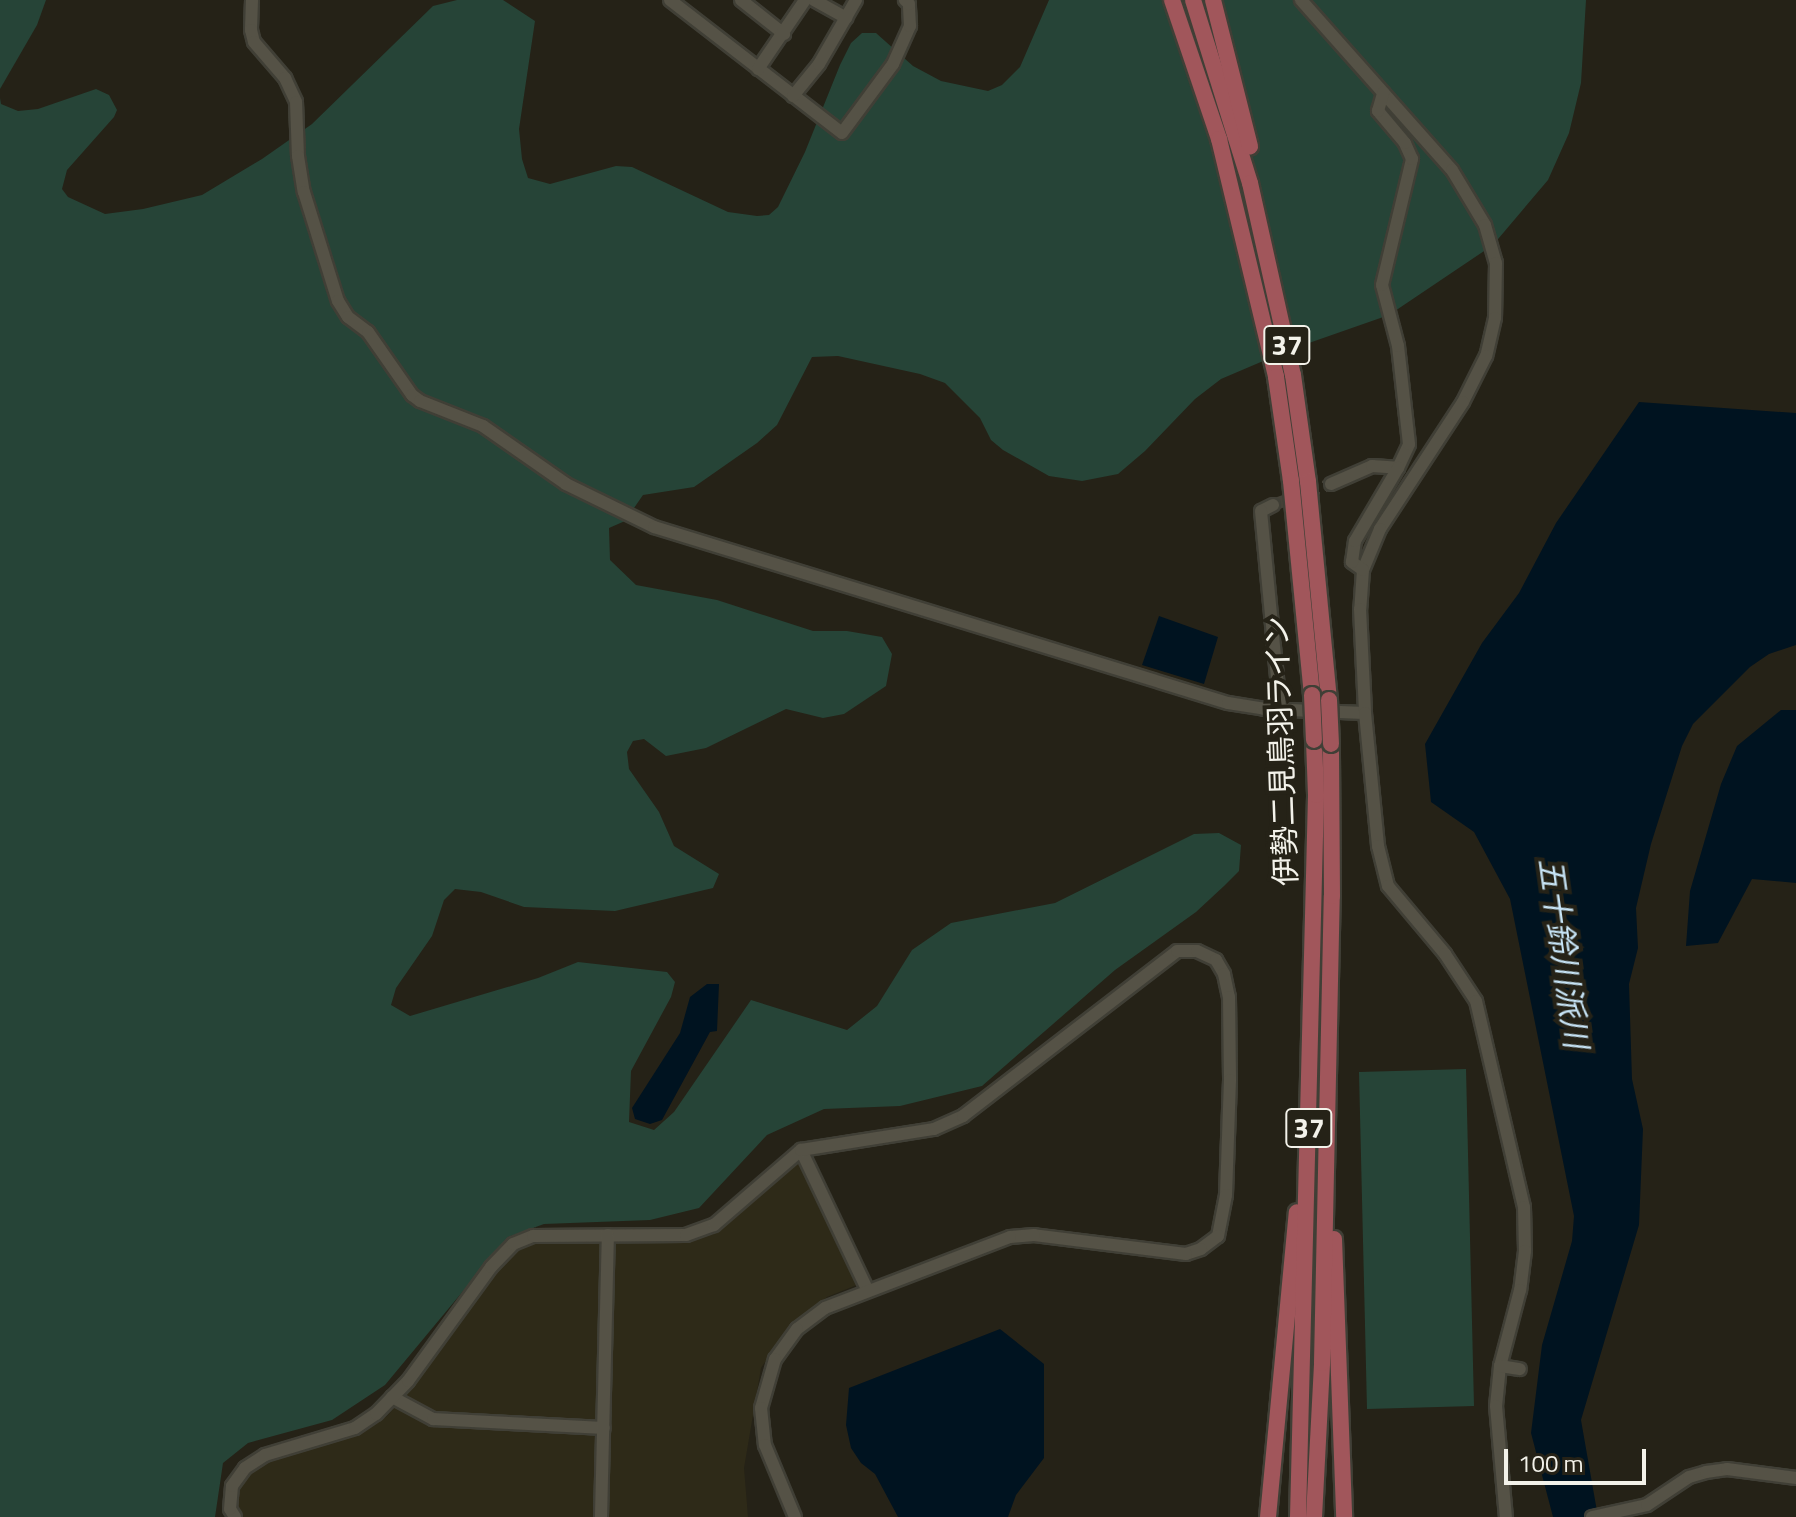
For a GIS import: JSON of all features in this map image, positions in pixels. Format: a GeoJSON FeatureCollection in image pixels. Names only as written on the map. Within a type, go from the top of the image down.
{"type":"FeatureCollection","features":[{"type":"Feature","properties":{"kind":"main road"},"geometry":{"type":"LineString","coordinates":[[1161,0],[1219,139]]}},
{"type":"Feature","properties":{"kind":"main road","name":"伊勢二見鳥羽ライン"},"geometry":{"type":"LineString","coordinates":[[1172,0],[1219,139],[1276,377],[1291,481],[1312,695],[1308,1167],[1298,1517]]}},
{"type":"Feature","properties":{"kind":"main road","name":"伊勢二見鳥羽ライン"},"geometry":{"type":"LineString","coordinates":[[1193,0],[1236,134],[1279,304],[1308,482],[1329,700],[1332,896],[1325,1098],[1322,1363],[1314,1517]]}},
{"type":"Feature","properties":{"kind":"main road"},"geometry":{"type":"LineString","coordinates":[[1213,0],[1266,203],[1279,304]]}},
{"type":"Feature","properties":{"kind":"main road"},"geometry":{"type":"LineString","coordinates":[[1325,1098],[1332,1152],[1344,1517]]}},
{"type":"Feature","properties":{"kind":"main road"},"geometry":{"type":"LineString","coordinates":[[1268,1517],[1297,1211],[1308,1167]]}},
{"type":"Feature","properties":{"kind":"street"},"geometry":{"type":"LineString","coordinates":[[252,0],[251,30],[254,42],[285,78],[296,102],[298,156],[304,192],[338,301],[348,317],[368,332],[412,395],[420,401],[483,426],[566,484],[646,524],[1218,700],[1264,709],[1365,713]]}},
{"type":"Feature","properties":{"kind":"street"},"geometry":{"type":"LineString","coordinates":[[670,0],[842,133],[893,64],[910,26],[909,4],[905,0]]}},
{"type":"Feature","properties":{"kind":"street"},"geometry":{"type":"LineString","coordinates":[[741,0],[784,34]]}},
{"type":"Feature","properties":{"kind":"street"},"geometry":{"type":"LineString","coordinates":[[758,69],[805,0]]}},
{"type":"Feature","properties":{"kind":"street"},"geometry":{"type":"LineString","coordinates":[[814,0],[846,18]]}},
{"type":"Feature","properties":{"kind":"street"},"geometry":{"type":"LineString","coordinates":[[793,96],[819,64],[856,0]]}},
{"type":"Feature","properties":{"kind":"street"},"geometry":{"type":"LineString","coordinates":[[1301,0],[1452,170],[1470,197],[1493,249],[1497,299],[1492,339],[1481,370],[1380,529],[1363,570],[1360,609],[1365,713],[1378,846],[1388,886],[1445,954],[1476,1001],[1524,1207],[1525,1251],[1520,1290],[1500,1366],[1497,1438],[1506,1517]]}},
{"type":"Feature","properties":{"kind":"street"},"geometry":{"type":"LineString","coordinates":[[1363,570],[1352,562],[1355,541],[1409,444],[1398,346],[1382,285],[1412,159],[1410,150],[1378,111],[1383,93]]}},
{"type":"Feature","properties":{"kind":"street"},"geometry":{"type":"LineString","coordinates":[[1331,484],[1372,466],[1398,468]]}},
{"type":"Feature","properties":{"kind":"street"},"geometry":{"type":"LineString","coordinates":[[1273,505],[1261,511],[1280,708]]}},
{"type":"Feature","properties":{"kind":"street"},"geometry":{"type":"LineString","coordinates":[[235,1517],[230,1509],[232,1486],[245,1468],[265,1455],[355,1428],[376,1414],[491,1267],[513,1244],[533,1236],[686,1235],[714,1225],[801,1150],[934,1129],[963,1116],[1177,951],[1197,951],[1216,960],[1224,974],[1229,997],[1228,1156],[1223,1224],[1218,1236],[1201,1249],[1186,1254],[1034,1235],[1010,1237],[841,1299],[803,1323],[781,1350],[768,1376],[761,1408],[762,1433],[795,1517]]}},
{"type":"Feature","properties":{"kind":"street"},"geometry":{"type":"LineString","coordinates":[[801,1150],[867,1289]]}},
{"type":"Feature","properties":{"kind":"street"},"geometry":{"type":"LineString","coordinates":[[601,1517],[608,1235]]}},
{"type":"Feature","properties":{"kind":"street"},"geometry":{"type":"LineString","coordinates":[[1500,1366],[1520,1369]]}},
{"type":"Feature","properties":{"kind":"street"},"geometry":{"type":"LineString","coordinates":[[392,1397],[433,1419],[604,1428]]}},
{"type":"Feature","properties":{"kind":"street"},"geometry":{"type":"LineString","coordinates":[[1592,1517],[1647,1505],[1689,1477],[1706,1472],[1727,1469],[1796,1478]]}},
{"type":"Feature","properties":{"kind":"shaded area"},"geometry":{"type":"Polygon","coordinates":[[[801,1157],[859,1284],[827,1297],[787,1329],[761,1368],[744,1468],[748,1517],[240,1517],[235,1508],[235,1485],[253,1461],[367,1430],[387,1416],[410,1390],[494,1268],[509,1255],[545,1239],[681,1241],[710,1233],[801,1157]]]}},
{"type":"Feature","properties":{"kind":"green space"},"geometry":{"type":"Polygon","coordinates":[[[0,0],[46,0],[37,25],[0,89],[0,0]]]}},
{"type":"Feature","properties":{"kind":"green space"},"geometry":{"type":"Polygon","coordinates":[[[457,0],[503,0],[535,21],[519,129],[522,159],[528,178],[550,184],[616,166],[632,167],[728,212],[757,216],[769,215],[778,207],[805,152],[840,65],[851,43],[862,33],[876,33],[913,66],[941,81],[988,91],[1002,85],[1020,67],[1049,0],[1586,0],[1581,83],[1569,133],[1548,180],[1493,245],[1389,315],[1289,350],[1221,379],[1195,399],[1118,474],[1082,481],[1049,476],[991,440],[980,418],[945,383],[920,374],[838,356],[812,357],[777,425],[757,443],[694,487],[643,495],[625,521],[609,528],[610,560],[636,585],[717,600],[813,631],[847,631],[882,637],[892,654],[886,686],[844,714],[823,718],[786,709],[706,748],[666,756],[644,739],[633,741],[627,752],[629,769],[659,812],[674,846],[719,874],[713,888],[615,911],[524,907],[481,892],[455,889],[444,900],[432,936],[396,988],[391,1005],[410,1016],[538,978],[578,962],[667,972],[675,982],[671,997],[631,1071],[629,1122],[654,1130],[674,1112],[751,1000],[847,1030],[877,1006],[912,950],[951,923],[1055,903],[1194,834],[1219,833],[1241,845],[1239,871],[1224,886],[1196,912],[1115,970],[982,1086],[900,1106],[824,1109],[767,1135],[699,1208],[650,1220],[544,1224],[508,1237],[385,1385],[332,1420],[248,1443],[223,1463],[215,1517],[0,1517],[0,98],[1,104],[18,111],[38,109],[96,89],[109,95],[117,110],[114,117],[67,170],[62,189],[68,197],[105,214],[143,209],[202,195],[262,159],[312,124],[433,6],[457,0]]]}},
{"type":"Feature","properties":{"kind":"green space"},"geometry":{"type":"Polygon","coordinates":[[[1466,1069],[1474,1406],[1367,1409],[1359,1072],[1466,1069]]]}},
{"type":"Feature","properties":{"kind":"water","name":"五十鈴川派川"},"geometry":{"type":"Polygon","coordinates":[[[1639,402],[1796,413],[1796,645],[1769,654],[1750,667],[1693,724],[1682,746],[1651,844],[1636,908],[1638,948],[1629,984],[1632,1079],[1643,1129],[1639,1225],[1581,1420],[1598,1517],[1553,1517],[1531,1433],[1542,1345],[1572,1241],[1574,1216],[1510,899],[1474,832],[1431,802],[1425,744],[1482,643],[1519,593],[1556,523],[1639,402]]]}},
{"type":"Feature","properties":{"kind":"water"},"geometry":{"type":"Polygon","coordinates":[[[1159,616],[1218,637],[1204,684],[1142,665],[1159,616]]]}},
{"type":"Feature","properties":{"kind":"water"},"geometry":{"type":"Polygon","coordinates":[[[1781,710],[1796,710],[1796,883],[1752,879],[1718,943],[1686,946],[1690,891],[1721,784],[1737,746],[1781,710]]]}},
{"type":"Feature","properties":{"kind":"water"},"geometry":{"type":"Polygon","coordinates":[[[707,984],[719,984],[717,1031],[710,1032],[662,1120],[650,1124],[635,1119],[632,1108],[680,1033],[690,997],[707,984]]]}},
{"type":"Feature","properties":{"kind":"water"},"geometry":{"type":"Polygon","coordinates":[[[1000,1329],[1044,1364],[1044,1458],[1016,1495],[1008,1517],[898,1517],[875,1474],[861,1463],[851,1448],[846,1425],[849,1388],[1000,1329]]]}},
{"type":"Feature","properties":{"kind":"tunnel"},"geometry":{"type":"LineString","coordinates":[[1273,505],[1331,484]]}}]}
